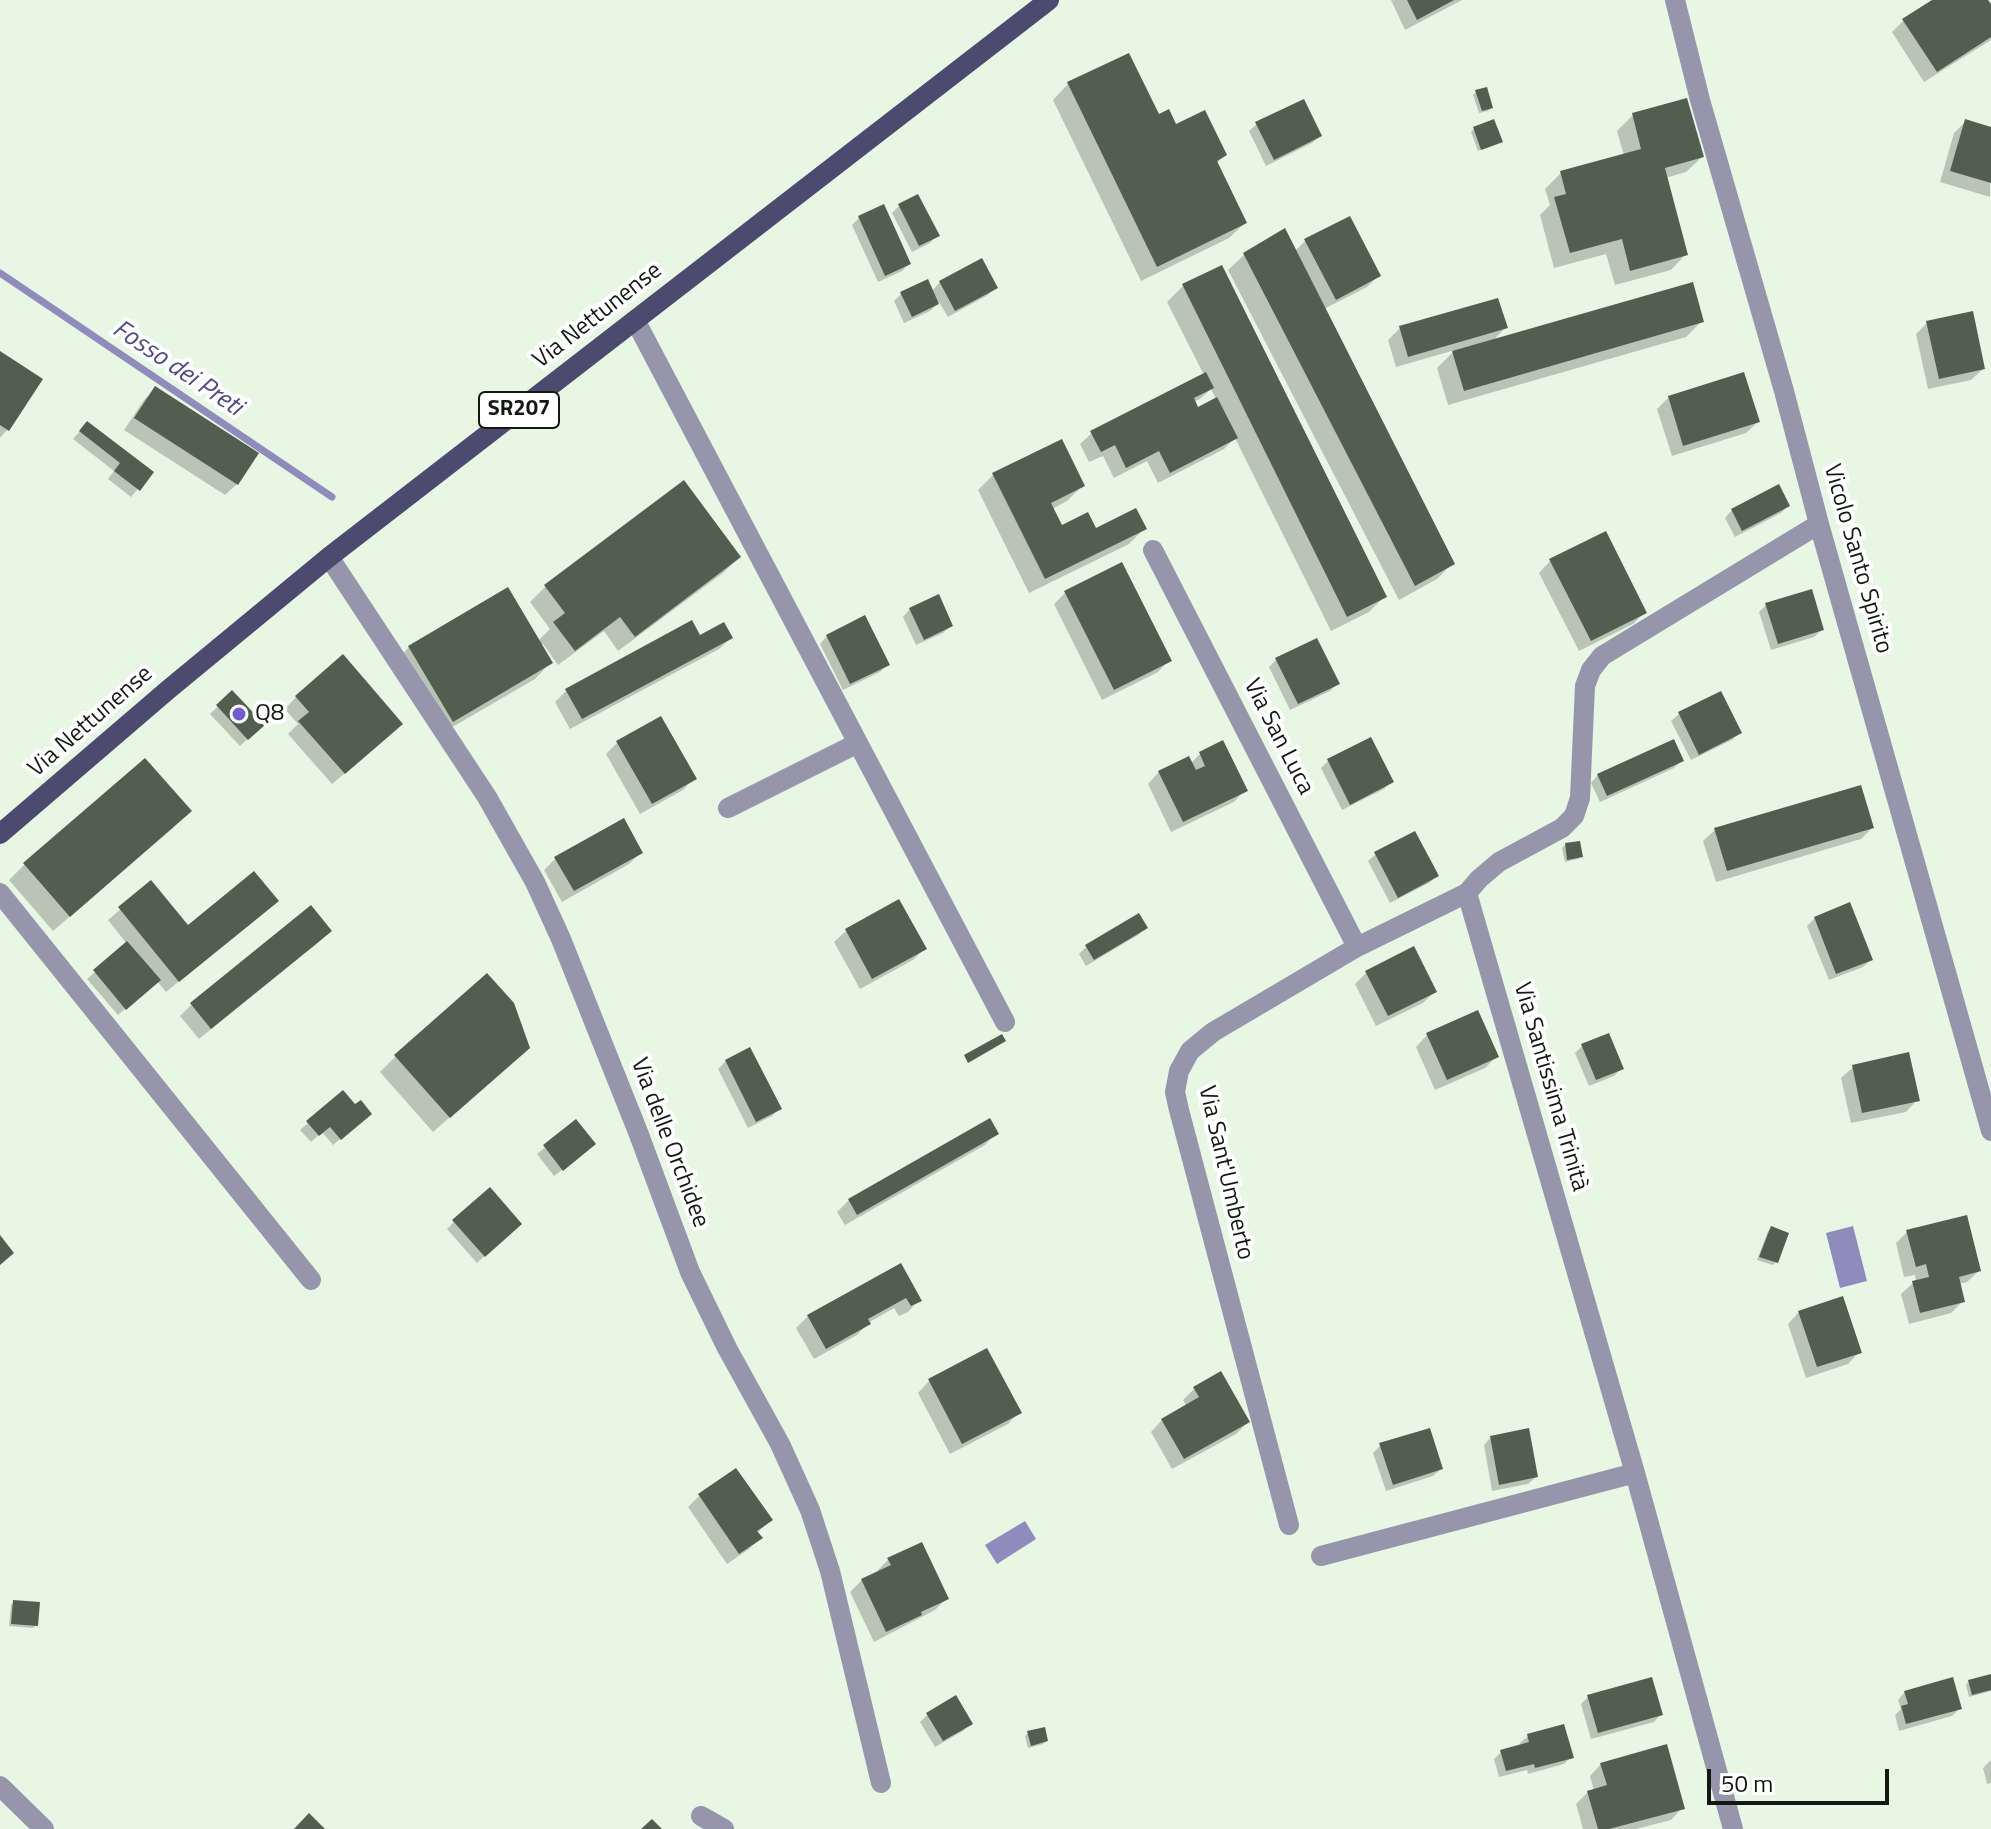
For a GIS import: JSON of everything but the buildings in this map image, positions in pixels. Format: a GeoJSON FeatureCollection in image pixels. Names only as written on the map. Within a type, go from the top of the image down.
{"type":"FeatureCollection","features":[{"type":"Feature","properties":{"kind":"main road","name":"Via Nettunense"},"geometry":{"type":"LineString","coordinates":[[0,834],[329,557],[1049,0]]}},
{"type":"Feature","properties":{"kind":"street","name":"Vicolo Santo Spirito"},"geometry":{"type":"LineString","coordinates":[[1675,0],[1700,100],[1991,1131]]}},
{"type":"Feature","properties":{"kind":"street"},"geometry":{"type":"LineString","coordinates":[[635,320],[1005,1022]]}},
{"type":"Feature","properties":{"kind":"street"},"geometry":{"type":"LineString","coordinates":[[1467,893],[1499,862],[1562,828],[1574,816],[1580,798],[1585,686],[1591,670],[1602,656],[1819,524]]}},
{"type":"Feature","properties":{"kind":"street","name":"Via San Luca"},"geometry":{"type":"LineString","coordinates":[[1153,550],[1357,947]]}},
{"type":"Feature","properties":{"kind":"street","name":"Via delle Orchidee"},"geometry":{"type":"LineString","coordinates":[[329,557],[487,797],[535,882],[561,939],[690,1272],[727,1348],[780,1444],[810,1510],[830,1571],[881,1783]]}},
{"type":"Feature","properties":{"kind":"street"},"geometry":{"type":"LineString","coordinates":[[728,808],[858,743]]}},
{"type":"Feature","properties":{"kind":"street"},"geometry":{"type":"LineString","coordinates":[[0,893],[311,1280]]}},
{"type":"Feature","properties":{"kind":"street","name":"Via Sant'Umberto"},"geometry":{"type":"LineString","coordinates":[[1289,1525],[1179,1110],[1175,1092],[1177,1080],[1186,1057],[1206,1037],[1357,947],[1467,893]]}},
{"type":"Feature","properties":{"kind":"street","name":"Via Santissima Trinità"},"geometry":{"type":"LineString","coordinates":[[1467,893],[1635,1473],[1733,1829]]}},
{"type":"Feature","properties":{"kind":"street"},"geometry":{"type":"LineString","coordinates":[[1321,1556],[1635,1473]]}},
{"type":"Feature","properties":{"kind":"street"},"geometry":{"type":"LineString","coordinates":[[0,1786],[44,1829]]}},
{"type":"Feature","properties":{"kind":"street"},"geometry":{"type":"LineString","coordinates":[[701,1816],[724,1829]]}},
{"type":"Feature","properties":{"kind":"shaded area"},"geometry":{"type":"Polygon","coordinates":[[[1853,1226],[1867,1281],[1840,1288],[1826,1233],[1853,1226]]]}},
{"type":"Feature","properties":{"kind":"shaded area"},"geometry":{"type":"Polygon","coordinates":[[[1025,1521],[1036,1539],[997,1564],[985,1545],[1025,1521]]]}},
{"type":"Feature","properties":{"kind":"waterway","name":"Fosso dei Preti"},"geometry":{"type":"LineString","coordinates":[[0,273],[332,497]]}},
{"type":"Feature","properties":{"kind":"place","name":"Q8"},"geometry":{"type":"Point","coordinates":[239,714]}}]}
